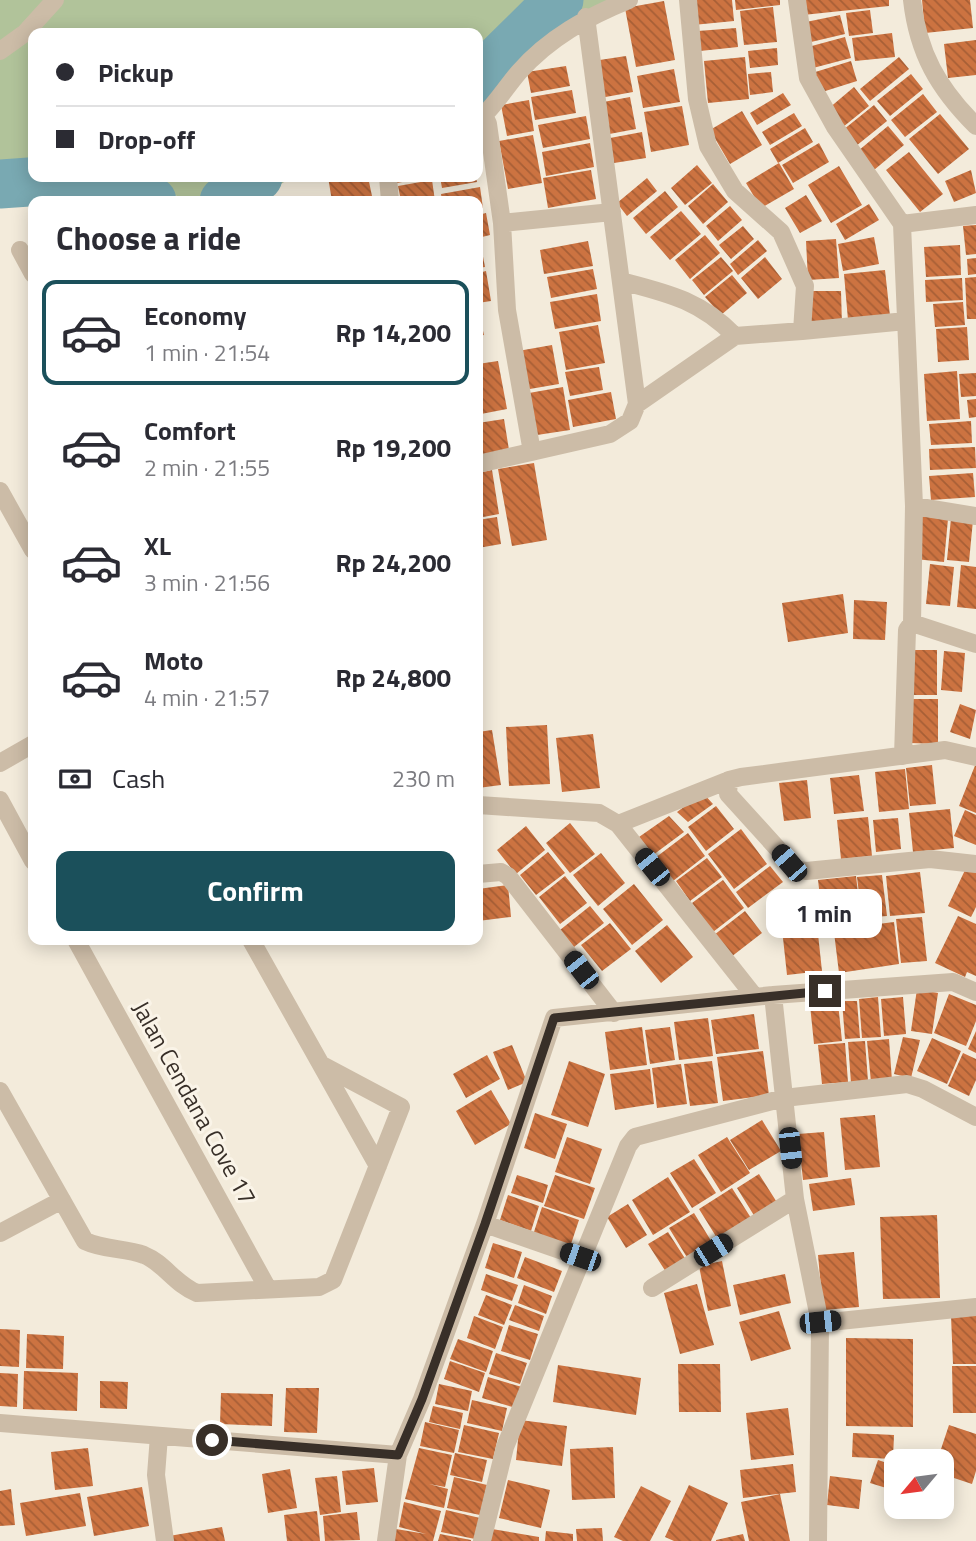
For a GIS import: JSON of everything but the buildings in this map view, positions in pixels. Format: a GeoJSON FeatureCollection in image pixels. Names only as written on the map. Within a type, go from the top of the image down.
{"type":"FeatureCollection","features":[{"type":"Feature","properties":{"kind":"street"},"geometry":{"type":"LineString","coordinates":[[31,28],[55,0]]}},
{"type":"Feature","properties":{"kind":"street"},"geometry":{"type":"LineString","coordinates":[[483,113],[519,72],[555,39],[586,17],[629,0]]}},
{"type":"Feature","properties":{"kind":"street"},"geometry":{"type":"LineString","coordinates":[[688,0],[697,99],[708,146],[735,191],[781,232],[805,286],[802,331]]}},
{"type":"Feature","properties":{"kind":"street"},"geometry":{"type":"LineString","coordinates":[[797,0],[808,78],[835,127],[902,224],[914,506],[912,623],[907,630],[905,641],[903,756]]}},
{"type":"Feature","properties":{"kind":"street"},"geometry":{"type":"LineString","coordinates":[[912,0],[916,33],[932,69],[952,102],[976,126]]}},
{"type":"Feature","properties":{"kind":"street"},"geometry":{"type":"LineString","coordinates":[[483,463],[610,435],[630,421],[637,404],[586,17]]}},
{"type":"Feature","properties":{"kind":"street"},"geometry":{"type":"LineString","coordinates":[[0,51],[28,30]]}},
{"type":"Feature","properties":{"kind":"street"},"geometry":{"type":"LineString","coordinates":[[483,118],[488,124],[502,223],[508,310],[532,452]]}},
{"type":"Feature","properties":{"kind":"street"},"geometry":{"type":"LineString","coordinates":[[502,223],[612,212]]}},
{"type":"Feature","properties":{"kind":"street"},"geometry":{"type":"LineString","coordinates":[[902,224],[976,215]]}},
{"type":"Feature","properties":{"kind":"street"},"geometry":{"type":"LineString","coordinates":[[20,250],[28,265]]}},
{"type":"Feature","properties":{"kind":"street"},"geometry":{"type":"LineString","coordinates":[[621,281],[676,296],[713,314],[735,336]]}},
{"type":"Feature","properties":{"kind":"street"},"geometry":{"type":"LineString","coordinates":[[637,404],[735,336],[906,321]]}},
{"type":"Feature","properties":{"kind":"street"},"geometry":{"type":"LineString","coordinates":[[0,491],[28,541]]}},
{"type":"Feature","properties":{"kind":"street"},"geometry":{"type":"LineString","coordinates":[[914,506],[976,516]]}},
{"type":"Feature","properties":{"kind":"street"},"geometry":{"type":"LineString","coordinates":[[912,623],[973,637]]}},
{"type":"Feature","properties":{"kind":"street"},"geometry":{"type":"LineString","coordinates":[[0,763],[28,747]]}},
{"type":"Feature","properties":{"kind":"street"},"geometry":{"type":"LineString","coordinates":[[618,824],[729,780],[945,750],[976,757]]}},
{"type":"Feature","properties":{"kind":"street"},"geometry":{"type":"LineString","coordinates":[[729,780],[728,794],[796,869],[806,871],[930,859],[976,864]]}},
{"type":"Feature","properties":{"kind":"street"},"geometry":{"type":"LineString","coordinates":[[0,800],[28,852]]}},
{"type":"Feature","properties":{"kind":"street"},"geometry":{"type":"LineString","coordinates":[[483,805],[599,813],[618,824],[755,998]]}},
{"type":"Feature","properties":{"kind":"street"},"geometry":{"type":"LineString","coordinates":[[483,874],[501,872],[508,876],[614,1013]]}},
{"type":"Feature","properties":{"kind":"street","name":"Jalan Cendana Cove 17"},"geometry":{"type":"LineString","coordinates":[[79,945],[268,1289]]}},
{"type":"Feature","properties":{"kind":"street"},"geometry":{"type":"LineString","coordinates":[[254,945],[378,1166]]}},
{"type":"Feature","properties":{"kind":"street"},"geometry":{"type":"LineString","coordinates":[[386,1541],[398,1455],[422,1399],[485,1224],[553,1019],[774,995],[953,982],[976,992]]}},
{"type":"Feature","properties":{"kind":"street"},"geometry":{"type":"LineString","coordinates":[[774,995],[795,1199],[820,1322],[818,1541]]}},
{"type":"Feature","properties":{"kind":"street"},"geometry":{"type":"LineString","coordinates":[[0,1091],[85,1241],[97,1246],[145,1255],[186,1289],[197,1293],[319,1287],[333,1280],[401,1107],[322,1065]]}},
{"type":"Feature","properties":{"kind":"street"},"geometry":{"type":"LineString","coordinates":[[482,1541],[505,1447],[580,1257],[628,1146],[635,1137],[784,1098],[907,1084],[923,1089],[976,1117]]}},
{"type":"Feature","properties":{"kind":"street"},"geometry":{"type":"LineString","coordinates":[[652,1288],[795,1199]]}},
{"type":"Feature","properties":{"kind":"street"},"geometry":{"type":"LineString","coordinates":[[0,1233],[62,1200]]}},
{"type":"Feature","properties":{"kind":"street"},"geometry":{"type":"LineString","coordinates":[[485,1224],[580,1257]]}},
{"type":"Feature","properties":{"kind":"street"},"geometry":{"type":"LineString","coordinates":[[820,1322],[976,1307]]}},
{"type":"Feature","properties":{"kind":"street"},"geometry":{"type":"LineString","coordinates":[[0,1423],[398,1455]]}},
{"type":"Feature","properties":{"kind":"street"},"geometry":{"type":"LineString","coordinates":[[159,1436],[156,1475],[165,1541]]}},
{"type":"Feature","properties":{"kind":"green space"},"geometry":{"type":"Polygon","coordinates":[[[0,0],[615,0],[550,26],[483,98],[483,28],[28,28],[28,172],[0,171],[0,0]]]}},
{"type":"Feature","properties":{"kind":"green space"},"geometry":{"type":"Polygon","coordinates":[[[148,182],[284,182],[262,196],[177,196],[148,182]]]}},
{"type":"Feature","properties":{"kind":"waterway"},"geometry":{"type":"LineString","coordinates":[[483,75],[559,0]]}},
{"type":"Feature","properties":{"kind":"waterway"},"geometry":{"type":"LineString","coordinates":[[0,184],[28,182]]}},
{"type":"Feature","properties":{"kind":"waterway"},"geometry":{"type":"LineString","coordinates":[[66,182],[129,196]]}},
{"type":"Feature","properties":{"kind":"waterway"},"geometry":{"type":"LineString","coordinates":[[231,196],[251,182]]}},
{"type":"Feature","properties":{"kind":"route"},"geometry":{"type":"LineString","coordinates":[[212,1440],[398,1455],[422,1399],[485,1224],[554,1018],[825,991]]}}]}
